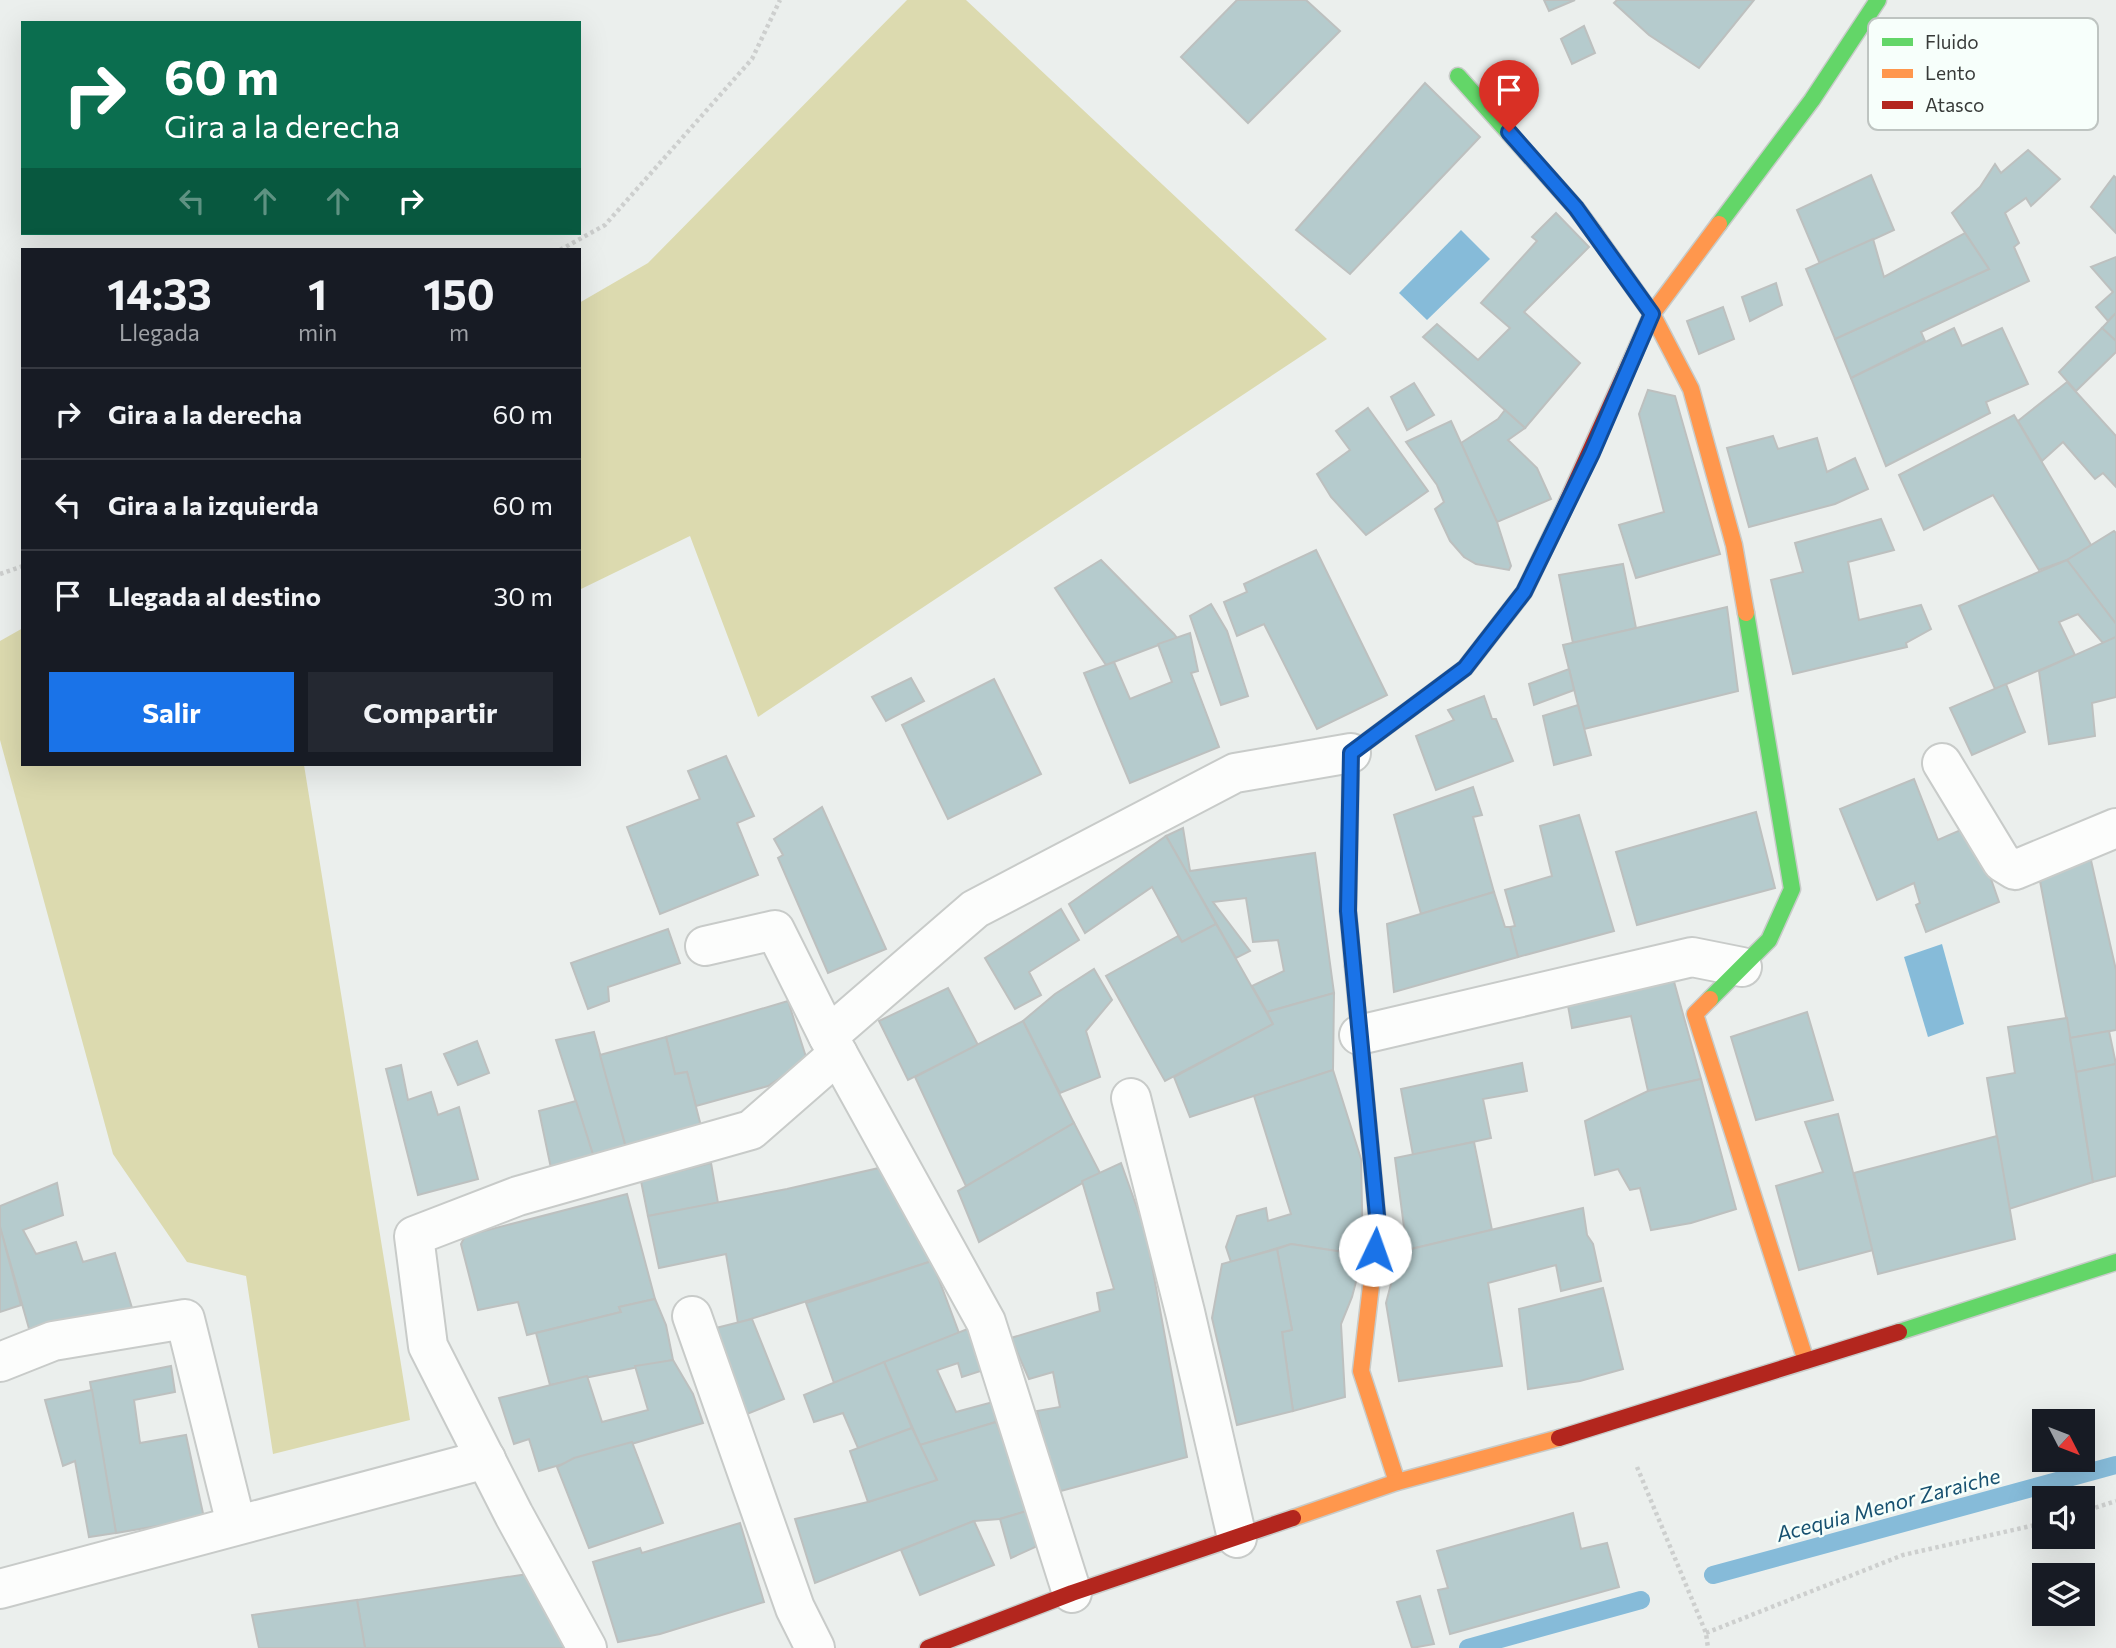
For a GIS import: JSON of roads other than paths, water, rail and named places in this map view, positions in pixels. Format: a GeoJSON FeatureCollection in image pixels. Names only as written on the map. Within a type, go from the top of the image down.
{"type":"FeatureCollection","features":[{"type":"Feature","properties":{"kind":"street"},"geometry":{"type":"LineString","coordinates":[[587,1648],[428,1346],[414,1236],[518,1196],[751,1130],[833,1045],[975,909],[1235,773],[1351,753],[1465,668],[1524,592],[1592,453],[1652,314],[1812,100],[1867,6]]}},
{"type":"Feature","properties":{"kind":"street"},"geometry":{"type":"LineString","coordinates":[[1458,76],[1576,208],[1652,314],[1691,389],[1734,545],[1792,889],[1769,940],[1695,1014],[1806,1362]]}},
{"type":"Feature","properties":{"kind":"street"},"geometry":{"type":"LineString","coordinates":[[1351,753],[1348,911],[1378,1226],[1361,1371],[1397,1482]]}},
{"type":"Feature","properties":{"kind":"street"},"geometry":{"type":"LineString","coordinates":[[1942,764],[2002,862],[2015,870],[2116,828]]}},
{"type":"Feature","properties":{"kind":"street"},"geometry":{"type":"LineString","coordinates":[[705,946],[775,930],[833,1045],[986,1322],[1072,1593]]}},
{"type":"Feature","properties":{"kind":"street"},"geometry":{"type":"LineString","coordinates":[[1359,1035],[1692,957],[1742,967]]}},
{"type":"Feature","properties":{"kind":"street"},"geometry":{"type":"LineString","coordinates":[[1131,1098],[1185,1312],[1237,1538]]}},
{"type":"Feature","properties":{"kind":"street"},"geometry":{"type":"LineString","coordinates":[[928,1648],[1072,1593],[1397,1482],[1619,1422],[2116,1262]]}},
{"type":"Feature","properties":{"kind":"street"},"geometry":{"type":"LineString","coordinates":[[692,1316],[795,1608],[815,1648]]}},
{"type":"Feature","properties":{"kind":"street"},"geometry":{"type":"LineString","coordinates":[[0,1362],[53,1340],[185,1319],[236,1524]]}},
{"type":"Feature","properties":{"kind":"street"},"geometry":{"type":"LineString","coordinates":[[0,1589],[486,1459]]}},
{"type":"Feature","properties":{"kind":"water"},"geometry":{"type":"Polygon","coordinates":[[[1461,230],[1490,259],[1427,320],[1399,293],[1461,230]]]}},
{"type":"Feature","properties":{"kind":"water"},"geometry":{"type":"Polygon","coordinates":[[[1942,944],[1964,1024],[1928,1037],[1904,957],[1942,944]]]}},
{"type":"Feature","properties":{"kind":"waterway","name":"Acequia Menor Zaraiche"},"geometry":{"type":"LineString","coordinates":[[1713,1575],[2116,1465]]}},
{"type":"Feature","properties":{"kind":"waterway","name":"Acequia Menor Zaraiche"},"geometry":{"type":"LineString","coordinates":[[1468,1648],[1641,1600]]}}]}
